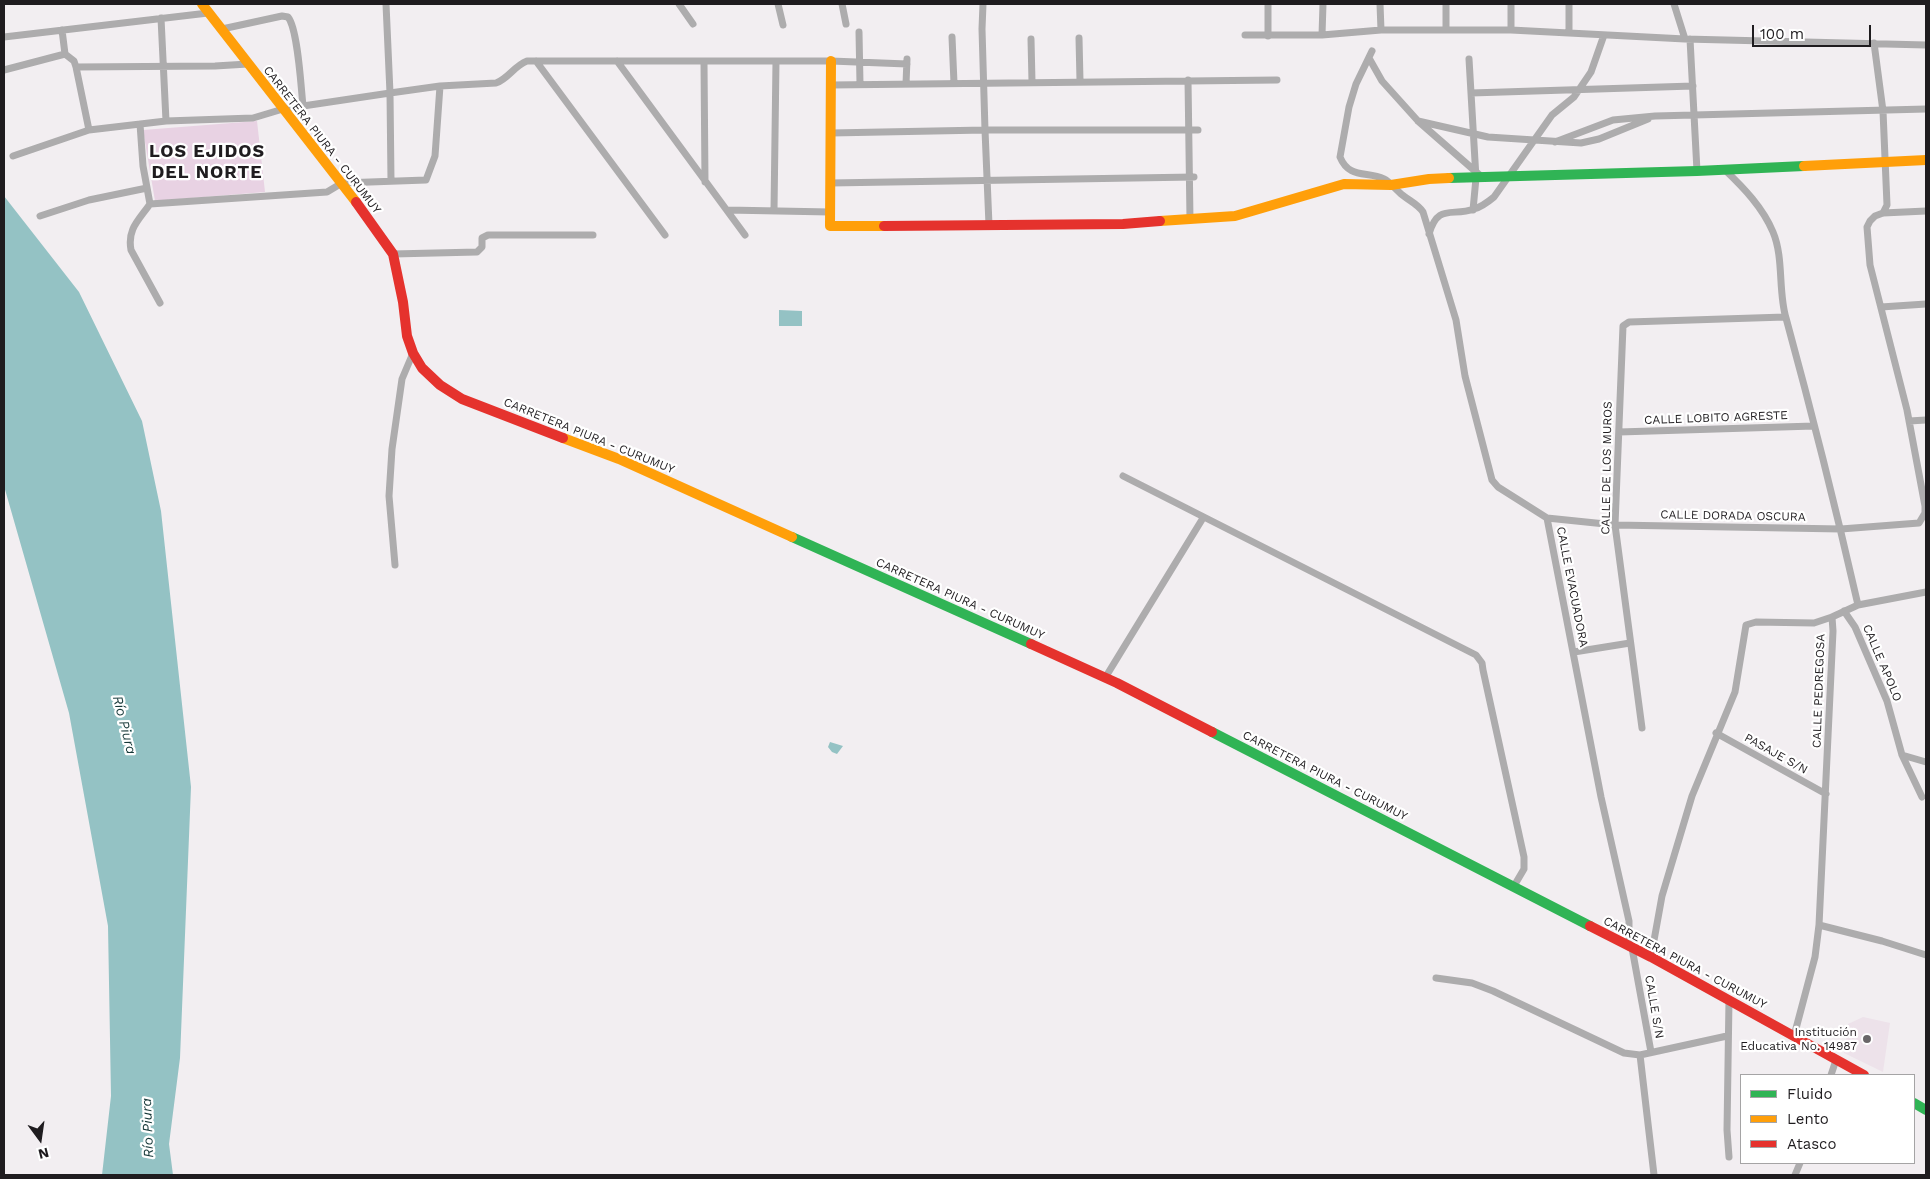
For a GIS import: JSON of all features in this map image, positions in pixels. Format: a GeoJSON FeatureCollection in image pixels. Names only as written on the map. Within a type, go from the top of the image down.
{"type":"FeatureCollection","features":[{"type":"Feature","properties":{"kind":"main road","name":"CARRETERA PIURA - CURUMUY"},"geometry":{"type":"LineString","coordinates":[[202,4],[342,183],[393,254],[403,302],[407,336],[412,353],[422,368],[440,385],[462,399],[619,459],[1105,678],[1651,957],[1862,1074]]}},
{"type":"Feature","properties":{"kind":"main road"},"geometry":{"type":"LineString","coordinates":[[831,61],[830,226],[1123,224],[1235,216],[1344,184],[1392,185],[1429,179],[1478,175],[1508,177],[1697,171],[1926,160]]}},
{"type":"Feature","properties":{"kind":"main road"},"geometry":{"type":"LineString","coordinates":[[1915,1104],[1926,1110]]}},
{"type":"Feature","properties":{"kind":"street"},"geometry":{"type":"LineString","coordinates":[[386,4],[391,181]]}},
{"type":"Feature","properties":{"kind":"street"},"geometry":{"type":"LineString","coordinates":[[679,4],[693,24]]}},
{"type":"Feature","properties":{"kind":"street"},"geometry":{"type":"LineString","coordinates":[[778,4],[783,25]]}},
{"type":"Feature","properties":{"kind":"street"},"geometry":{"type":"LineString","coordinates":[[842,4],[846,24]]}},
{"type":"Feature","properties":{"kind":"street"},"geometry":{"type":"LineString","coordinates":[[983,4],[989,225]]}},
{"type":"Feature","properties":{"kind":"street"},"geometry":{"type":"LineString","coordinates":[[1268,4],[1268,36]]}},
{"type":"Feature","properties":{"kind":"street"},"geometry":{"type":"LineString","coordinates":[[1322,35],[1323,4]]}},
{"type":"Feature","properties":{"kind":"street"},"geometry":{"type":"LineString","coordinates":[[1380,4],[1381,30]]}},
{"type":"Feature","properties":{"kind":"street"},"geometry":{"type":"LineString","coordinates":[[1446,4],[1446,29]]}},
{"type":"Feature","properties":{"kind":"street"},"geometry":{"type":"LineString","coordinates":[[1511,4],[1511,30]]}},
{"type":"Feature","properties":{"kind":"street"},"geometry":{"type":"LineString","coordinates":[[1569,4],[1570,32]]}},
{"type":"Feature","properties":{"kind":"street"},"geometry":{"type":"LineString","coordinates":[[1674,4],[1687,39],[1693,86],[1697,171]]}},
{"type":"Feature","properties":{"kind":"street"},"geometry":{"type":"LineString","coordinates":[[4,37],[208,13]]}},
{"type":"Feature","properties":{"kind":"street"},"geometry":{"type":"LineString","coordinates":[[222,29],[282,16],[288,17],[291,21],[295,38],[303,106]]}},
{"type":"Feature","properties":{"kind":"street"},"geometry":{"type":"LineString","coordinates":[[161,18],[166,121]]}},
{"type":"Feature","properties":{"kind":"street"},"geometry":{"type":"LineString","coordinates":[[1245,35],[1322,35],[1381,30],[1446,29],[1570,32],[1687,39],[1926,45]]}},
{"type":"Feature","properties":{"kind":"street"},"geometry":{"type":"LineString","coordinates":[[62,30],[66,54],[76,67],[89,130]]}},
{"type":"Feature","properties":{"kind":"street"},"geometry":{"type":"LineString","coordinates":[[859,32],[860,84]]}},
{"type":"Feature","properties":{"kind":"street"},"geometry":{"type":"LineString","coordinates":[[1429,234],[1432,224],[1445,213],[1473,210],[1486,204],[1494,197],[1552,115],[1574,97],[1579,90],[1591,72],[1604,35]]}},
{"type":"Feature","properties":{"kind":"street"},"geometry":{"type":"LineString","coordinates":[[952,37],[954,83]]}},
{"type":"Feature","properties":{"kind":"street"},"geometry":{"type":"LineString","coordinates":[[1079,38],[1080,81]]}},
{"type":"Feature","properties":{"kind":"street"},"geometry":{"type":"LineString","coordinates":[[1031,39],[1032,82]]}},
{"type":"Feature","properties":{"kind":"street"},"geometry":{"type":"LineString","coordinates":[[1874,43],[1883,111],[1887,205],[1882,213]]}},
{"type":"Feature","properties":{"kind":"street"},"geometry":{"type":"LineString","coordinates":[[4,70],[66,54]]}},
{"type":"Feature","properties":{"kind":"street","name":"CALLE EVACUADORA"},"geometry":{"type":"LineString","coordinates":[[1418,121],[1382,81],[1370,55],[1356,84],[1349,107],[1340,157],[1343,165],[1356,173],[1384,179],[1424,212],[1456,320],[1465,376],[1492,480],[1498,487],[1547,518],[1601,797],[1629,921],[1631,947]]}},
{"type":"Feature","properties":{"kind":"street"},"geometry":{"type":"LineString","coordinates":[[1469,59],[1473,133],[1478,175],[1473,210]]}},
{"type":"Feature","properties":{"kind":"street"},"geometry":{"type":"LineString","coordinates":[[13,156],[89,130],[166,121],[253,118],[283,109],[390,93],[440,86],[496,83],[501,82],[521,64],[536,61],[831,61],[859,63],[907,61],[906,84]]}},
{"type":"Feature","properties":{"kind":"street"},"geometry":{"type":"LineString","coordinates":[[536,61],[665,235]]}},
{"type":"Feature","properties":{"kind":"street"},"geometry":{"type":"LineString","coordinates":[[617,61],[745,235]]}},
{"type":"Feature","properties":{"kind":"street"},"geometry":{"type":"LineString","coordinates":[[774,211],[776,61]]}},
{"type":"Feature","properties":{"kind":"street"},"geometry":{"type":"LineString","coordinates":[[704,62],[705,183]]}},
{"type":"Feature","properties":{"kind":"street"},"geometry":{"type":"LineString","coordinates":[[76,67],[248,64]]}},
{"type":"Feature","properties":{"kind":"street"},"geometry":{"type":"LineString","coordinates":[[1188,80],[1191,177],[1190,219]]}},
{"type":"Feature","properties":{"kind":"street"},"geometry":{"type":"LineString","coordinates":[[831,85],[1277,80]]}},
{"type":"Feature","properties":{"kind":"street"},"geometry":{"type":"LineString","coordinates":[[150,204],[327,192],[342,183],[426,180],[435,156],[440,86]]}},
{"type":"Feature","properties":{"kind":"street"},"geometry":{"type":"LineString","coordinates":[[1471,94],[1693,86]]}},
{"type":"Feature","properties":{"kind":"street"},"geometry":{"type":"LineString","coordinates":[[1554,142],[1613,120],[1655,116],[1926,109]]}},
{"type":"Feature","properties":{"kind":"street"},"geometry":{"type":"LineString","coordinates":[[1418,121],[1428,125],[1448,127],[1488,137],[1581,143],[1599,139],[1655,116]]}},
{"type":"Feature","properties":{"kind":"street"},"geometry":{"type":"LineString","coordinates":[[1418,121],[1478,175]]}},
{"type":"Feature","properties":{"kind":"street"},"geometry":{"type":"LineString","coordinates":[[140,124],[150,204],[132,229],[130,242],[131,250],[160,303]]}},
{"type":"Feature","properties":{"kind":"street"},"geometry":{"type":"LineString","coordinates":[[831,133],[985,130],[1198,130]]}},
{"type":"Feature","properties":{"kind":"street"},"geometry":{"type":"LineString","coordinates":[[1725,170],[1744,188],[1768,222],[1774,235],[1785,317],[1841,529],[1858,605]]}},
{"type":"Feature","properties":{"kind":"street"},"geometry":{"type":"LineString","coordinates":[[830,183],[1191,177]]}},
{"type":"Feature","properties":{"kind":"street"},"geometry":{"type":"LineString","coordinates":[[40,216],[89,200],[147,188]]}},
{"type":"Feature","properties":{"kind":"street"},"geometry":{"type":"LineString","coordinates":[[727,210],[830,212]]}},
{"type":"Feature","properties":{"kind":"street"},"geometry":{"type":"LineString","coordinates":[[1926,211],[1882,213],[1875,216],[1867,227],[1870,265],[1909,421],[1926,420]]}},
{"type":"Feature","properties":{"kind":"street"},"geometry":{"type":"LineString","coordinates":[[393,254],[477,252],[482,247],[482,238],[488,235],[593,235]]}},
{"type":"Feature","properties":{"kind":"street"},"geometry":{"type":"LineString","coordinates":[[1881,307],[1926,304]]}},
{"type":"Feature","properties":{"kind":"street","name":"CALLE DE LOS MUROS"},"geometry":{"type":"LineString","coordinates":[[1642,728],[1615,525],[1623,326],[1629,322],[1785,317]]}},
{"type":"Feature","properties":{"kind":"street"},"geometry":{"type":"LineString","coordinates":[[395,565],[390,496],[392,449],[402,379],[412,353]]}},
{"type":"Feature","properties":{"kind":"street","name":"CALLE DORADA OSCURA"},"geometry":{"type":"LineString","coordinates":[[1547,518],[1615,525],[1841,529],[1919,523],[1925,513],[1925,506],[1909,421]]}},
{"type":"Feature","properties":{"kind":"street","name":"CALLE LOBITO AGRESTE"},"geometry":{"type":"LineString","coordinates":[[1619,432],[1814,426]]}},
{"type":"Feature","properties":{"kind":"street"},"geometry":{"type":"LineString","coordinates":[[1123,476],[1476,655],[1482,663],[1524,857],[1524,869],[1514,886]]}},
{"type":"Feature","properties":{"kind":"street"},"geometry":{"type":"LineString","coordinates":[[1105,678],[1203,518]]}},
{"type":"Feature","properties":{"kind":"street","name":"CALLE PEDREGOSA"},"geometry":{"type":"LineString","coordinates":[[1794,1036],[1815,957],[1819,926],[1833,631],[1832,617],[1858,605],[1926,592]]}},
{"type":"Feature","properties":{"kind":"street","name":"CALLE APOLO"},"geometry":{"type":"LineString","coordinates":[[1844,611],[1855,627],[1887,700],[1902,755],[1922,797]]}},
{"type":"Feature","properties":{"kind":"street"},"geometry":{"type":"LineString","coordinates":[[1651,957],[1662,896],[1692,796],[1716,733],[1735,692],[1746,625],[1756,622],[1814,623],[1832,617]]}},
{"type":"Feature","properties":{"kind":"street"},"geometry":{"type":"LineString","coordinates":[[1574,652],[1630,643]]}},
{"type":"Feature","properties":{"kind":"street","name":"PASAJE S/N"},"geometry":{"type":"LineString","coordinates":[[1716,733],[1826,794]]}},
{"type":"Feature","properties":{"kind":"street"},"geometry":{"type":"LineString","coordinates":[[1902,755],[1926,762]]}},
{"type":"Feature","properties":{"kind":"street"},"geometry":{"type":"LineString","coordinates":[[1819,926],[1926,955]]}},
{"type":"Feature","properties":{"kind":"street","name":"CALLE S/N"},"geometry":{"type":"LineString","coordinates":[[1631,947],[1651,1052],[1727,1036]]}},
{"type":"Feature","properties":{"kind":"street"},"geometry":{"type":"LineString","coordinates":[[1436,978],[1472,983],[1494,991],[1624,1052],[1640,1055],[1651,1052]]}},
{"type":"Feature","properties":{"kind":"street"},"geometry":{"type":"LineString","coordinates":[[1729,1000],[1727,1036],[1727,1130],[1729,1157]]}},
{"type":"Feature","properties":{"kind":"street"},"geometry":{"type":"LineString","coordinates":[[1640,1055],[1654,1175]]}},
{"type":"Feature","properties":{"kind":"street"},"geometry":{"type":"LineString","coordinates":[[1831,1074],[1836,1060]]}},
{"type":"Feature","properties":{"kind":"shaded area"},"geometry":{"type":"Polygon","coordinates":[[[257,121],[265,192],[155,201],[143,130],[257,121]]]}},
{"type":"Feature","properties":{"kind":"shaded area","name":"Institución Educativa No. 14987"},"geometry":{"type":"Polygon","coordinates":[[[1863,1017],[1890,1023],[1883,1072],[1844,1053],[1848,1024],[1863,1017]]]}},
{"type":"Feature","properties":{"kind":"water","name":"Río Piura"},"geometry":{"type":"Polygon","coordinates":[[[4,196],[79,292],[142,421],[161,511],[191,787],[180,1058],[169,1144],[173,1175],[102,1175],[111,1096],[108,926],[69,713],[4,486],[4,196]]]}},
{"type":"Feature","properties":{"kind":"water"},"geometry":{"type":"Polygon","coordinates":[[[779,310],[802,311],[802,326],[779,326],[779,310]]]}},
{"type":"Feature","properties":{"kind":"water"},"geometry":{"type":"Polygon","coordinates":[[[830,742],[843,746],[837,754],[828,747],[830,742]]]}},
{"type":"Feature","properties":{"kind":"traffic: fast"},"geometry":{"type":"LineString","coordinates":[[1449,178],[1804,166]]}},
{"type":"Feature","properties":{"kind":"traffic: fast"},"geometry":{"type":"LineString","coordinates":[[792,537],[1031,644]]}},
{"type":"Feature","properties":{"kind":"traffic: fast"},"geometry":{"type":"LineString","coordinates":[[1212,732],[1590,926]]}},
{"type":"Feature","properties":{"kind":"traffic: fast"},"geometry":{"type":"LineString","coordinates":[[1915,1104],[1926,1110]]}},
{"type":"Feature","properties":{"kind":"traffic: slow"},"geometry":{"type":"LineString","coordinates":[[202,4],[356,202]]}},
{"type":"Feature","properties":{"kind":"traffic: slow"},"geometry":{"type":"LineString","coordinates":[[831,61],[830,226],[884,226]]}},
{"type":"Feature","properties":{"kind":"traffic: slow"},"geometry":{"type":"LineString","coordinates":[[1804,166],[1926,160]]}},
{"type":"Feature","properties":{"kind":"traffic: slow"},"geometry":{"type":"LineString","coordinates":[[1160,221],[1235,216],[1344,184],[1391,185],[1449,178]]}},
{"type":"Feature","properties":{"kind":"traffic: slow"},"geometry":{"type":"LineString","coordinates":[[563,438],[619,459],[792,537]]}},
{"type":"Feature","properties":{"kind":"traffic: jam"},"geometry":{"type":"LineString","coordinates":[[356,202],[393,254],[403,302],[407,336],[413,353],[422,368],[440,385],[462,399],[563,438]]}},
{"type":"Feature","properties":{"kind":"traffic: jam"},"geometry":{"type":"LineString","coordinates":[[884,226],[1123,224],[1160,221]]}},
{"type":"Feature","properties":{"kind":"traffic: jam"},"geometry":{"type":"LineString","coordinates":[[1031,644],[1117,683],[1212,732]]}},
{"type":"Feature","properties":{"kind":"traffic: jam"},"geometry":{"type":"LineString","coordinates":[[1590,926],[1651,957],[1862,1074]]}},
{"type":"Feature","properties":{"kind":"place","name":"Institución Educativa No. 14987"},"geometry":{"type":"Point","coordinates":[1867,1039]}},
{"type":"Feature","properties":{"kind":"district","name":"LOS EJIDOS DEL NORTE"},"geometry":{"type":"Point","coordinates":[207,162]}}]}
